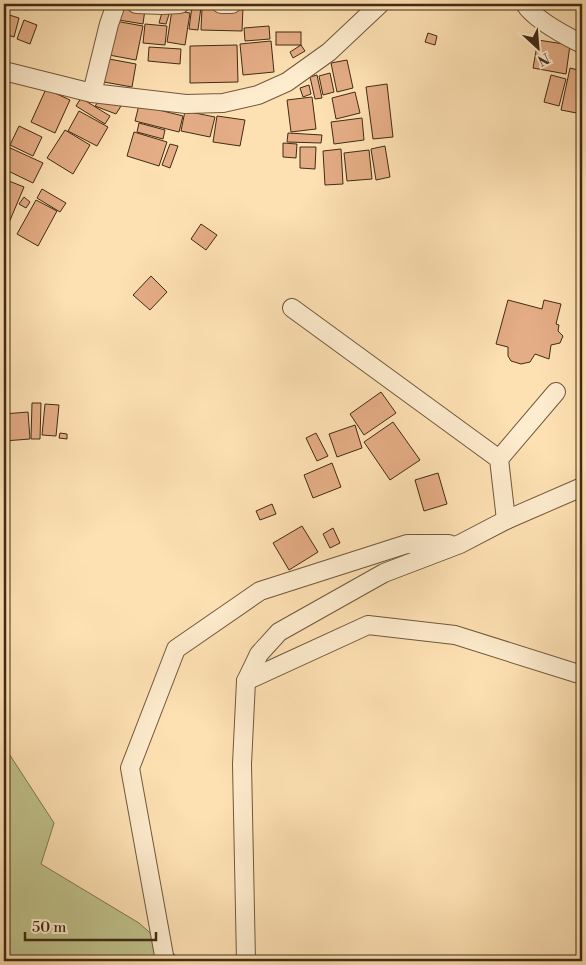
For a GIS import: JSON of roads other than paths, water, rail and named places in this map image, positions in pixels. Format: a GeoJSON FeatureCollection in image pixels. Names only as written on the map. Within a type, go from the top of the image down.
{"type":"FeatureCollection","features":[{"type":"Feature","properties":{"kind":"street"},"geometry":{"type":"LineString","coordinates":[[92,93],[116,4]]}},
{"type":"Feature","properties":{"kind":"street"},"geometry":{"type":"LineString","coordinates":[[136,4],[180,4]]}},
{"type":"Feature","properties":{"kind":"street"},"geometry":{"type":"LineString","coordinates":[[221,4],[232,4]]}},
{"type":"Feature","properties":{"kind":"street"},"geometry":{"type":"LineString","coordinates":[[4,71],[92,93],[186,104],[223,103],[258,95],[287,82],[329,52],[380,4]]}},
{"type":"Feature","properties":{"kind":"street"},"geometry":{"type":"LineString","coordinates":[[524,4],[548,24],[582,44]]}},
{"type":"Feature","properties":{"kind":"street"},"geometry":{"type":"LineString","coordinates":[[292,308],[499,459]]}},
{"type":"Feature","properties":{"kind":"street"},"geometry":{"type":"LineString","coordinates":[[506,520],[499,459],[556,392]]}},
{"type":"Feature","properties":{"kind":"street"},"geometry":{"type":"LineString","coordinates":[[246,961],[242,764],[246,681],[259,654],[279,632],[384,573],[460,544],[506,520],[582,487]]}},
{"type":"Feature","properties":{"kind":"street"},"geometry":{"type":"LineString","coordinates":[[165,961],[130,768],[176,649],[260,591],[407,544],[460,544]]}},
{"type":"Feature","properties":{"kind":"street"},"geometry":{"type":"LineString","coordinates":[[246,681],[368,625],[455,635],[582,676]]}}]}
